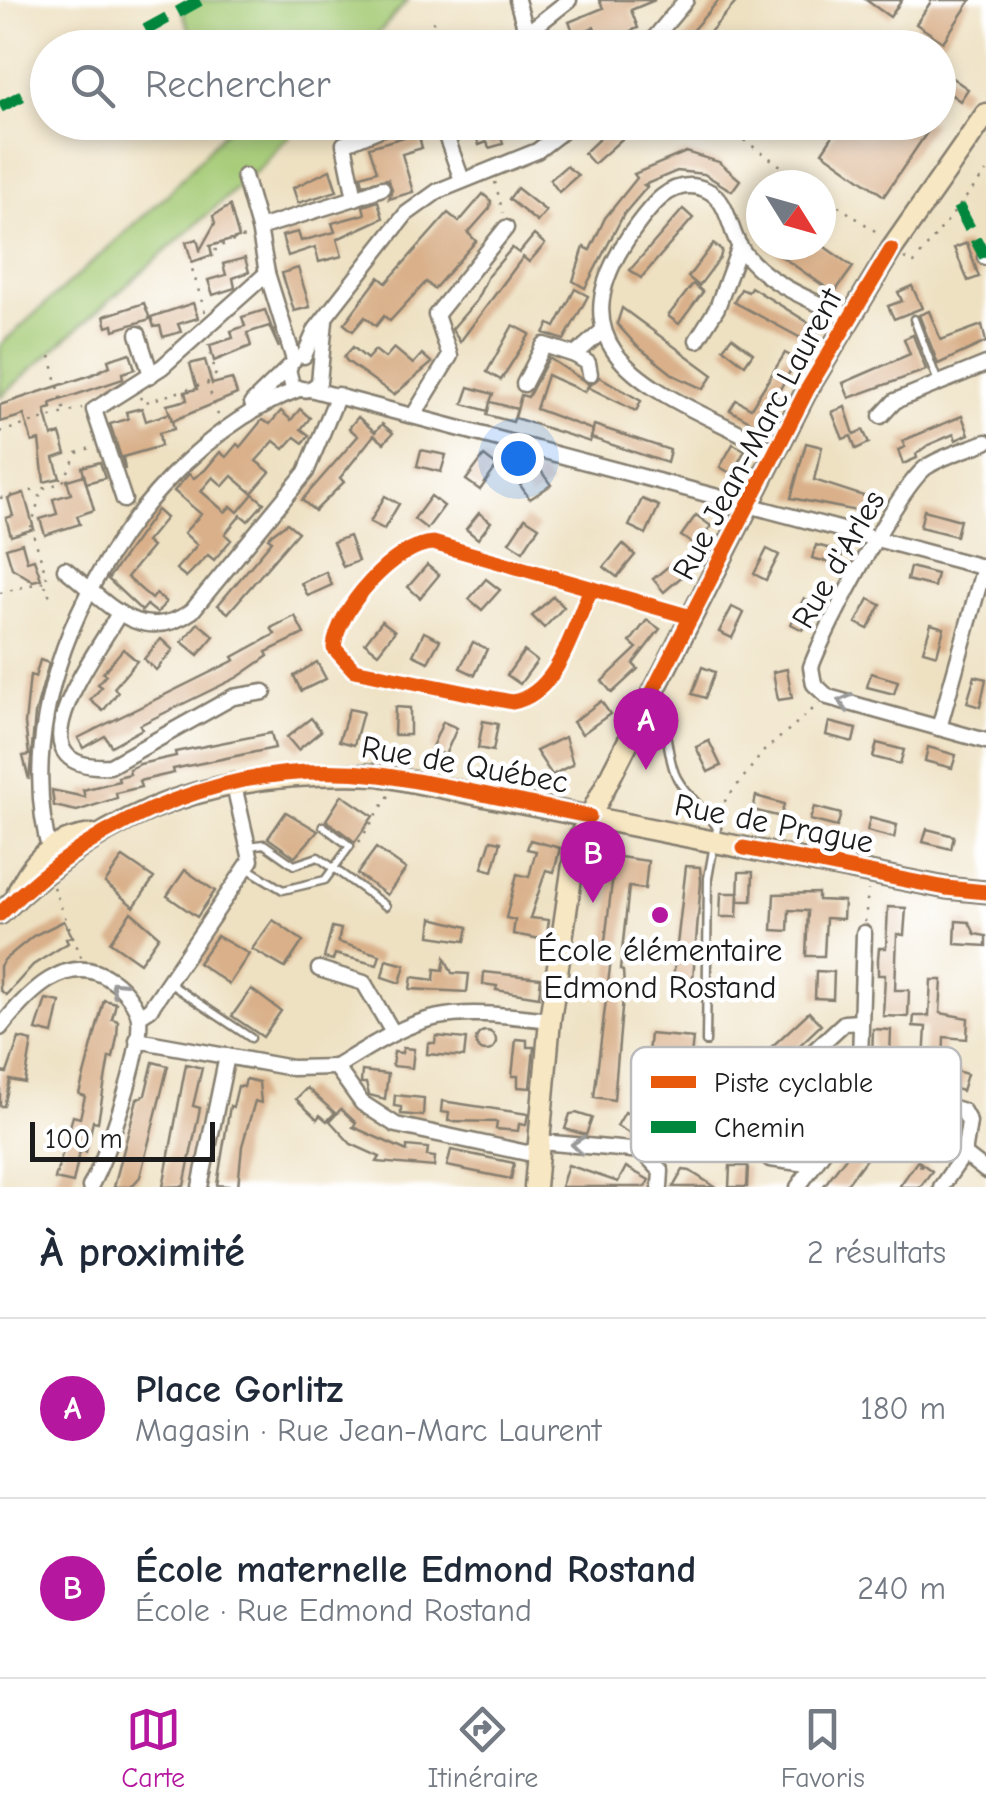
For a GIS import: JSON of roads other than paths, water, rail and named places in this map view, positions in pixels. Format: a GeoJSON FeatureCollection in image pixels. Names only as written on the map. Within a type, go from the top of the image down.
{"type":"FeatureCollection","features":[{"type":"Feature","properties":{"kind":"street"},"geometry":{"type":"LineString","coordinates":[[517,0],[526,30]]}},
{"type":"Feature","properties":{"kind":"street"},"geometry":{"type":"LineString","coordinates":[[539,30],[569,0]]}},
{"type":"Feature","properties":{"kind":"street"},"geometry":{"type":"LineString","coordinates":[[661,30],[686,0]]}},
{"type":"Feature","properties":{"kind":"street","name":"Rue Jean-Marc Laurent"},"geometry":{"type":"LineString","coordinates":[[536,1187],[550,1020],[576,844],[774,452],[848,318],[986,114]]}},
{"type":"Feature","properties":{"kind":"street"},"geometry":{"type":"LineString","coordinates":[[354,140],[344,144],[355,198]]}},
{"type":"Feature","properties":{"kind":"street"},"geometry":{"type":"LineString","coordinates":[[448,140],[462,180]]}},
{"type":"Feature","properties":{"kind":"street"},"geometry":{"type":"LineString","coordinates":[[539,140],[492,171],[438,191],[397,223],[316,328],[288,377],[305,389],[415,414],[985,567],[938,728],[986,741]]}},
{"type":"Feature","properties":{"kind":"street"},"geometry":{"type":"LineString","coordinates":[[244,176],[267,273],[296,362]]}},
{"type":"Feature","properties":{"kind":"street"},"geometry":{"type":"LineString","coordinates":[[774,452],[643,381],[619,361],[601,332],[605,292],[617,260],[660,196],[683,186],[708,190],[727,211],[740,246],[787,288],[848,318]]}},
{"type":"Feature","properties":{"kind":"street"},"geometry":{"type":"LineString","coordinates":[[258,230],[382,188]]}},
{"type":"Feature","properties":{"kind":"street"},"geometry":{"type":"LineString","coordinates":[[415,414],[450,356],[436,314],[506,228]]}},
{"type":"Feature","properties":{"kind":"street"},"geometry":{"type":"LineString","coordinates":[[696,340],[717,308],[740,246]]}},
{"type":"Feature","properties":{"kind":"street"},"geometry":{"type":"LineString","coordinates":[[267,273],[152,375],[94,410],[119,505],[242,414],[296,362]]}},
{"type":"Feature","properties":{"kind":"street"},"geometry":{"type":"LineString","coordinates":[[242,414],[319,382],[325,321]]}},
{"type":"Feature","properties":{"kind":"street"},"geometry":{"type":"LineString","coordinates":[[575,354],[589,338],[601,332]]}},
{"type":"Feature","properties":{"kind":"street"},"geometry":{"type":"LineString","coordinates":[[138,334],[152,375]]}},
{"type":"Feature","properties":{"kind":"street"},"geometry":{"type":"LineString","coordinates":[[524,384],[544,345],[588,362],[590,374]]}},
{"type":"Feature","properties":{"kind":"street"},"geometry":{"type":"LineString","coordinates":[[296,362],[321,368],[338,394]]}},
{"type":"Feature","properties":{"kind":"street"},"geometry":{"type":"LineString","coordinates":[[880,416],[895,401],[986,364]]}},
{"type":"Feature","properties":{"kind":"street"},"geometry":{"type":"LineString","coordinates":[[49,588],[69,565],[118,615],[146,626],[163,625],[192,610],[306,472],[338,394]]}},
{"type":"Feature","properties":{"kind":"street","name":"Rue d'Arles"},"geometry":{"type":"LineString","coordinates":[[938,728],[828,697],[814,684],[810,667],[878,538],[927,467],[986,442]]}},
{"type":"Feature","properties":{"kind":"street"},"geometry":{"type":"LineString","coordinates":[[590,589],[550,678],[526,699],[512,702],[354,670],[334,648],[340,621],[395,556],[418,544],[433,544],[691,616]]}},
{"type":"Feature","properties":{"kind":"street"},"geometry":{"type":"LineString","coordinates":[[118,615],[58,722],[63,750],[75,761],[88,767],[110,766],[233,697],[264,692]]}},
{"type":"Feature","properties":{"kind":"street","name":"Rue de Québec"},"geometry":{"type":"LineString","coordinates":[[8,906],[50,863],[102,834],[150,808],[233,781],[315,772],[394,778],[590,816]]}},
{"type":"Feature","properties":{"kind":"street"},"geometry":{"type":"LineString","coordinates":[[139,1016],[150,1010],[251,860],[233,781]]}},
{"type":"Feature","properties":{"kind":"street","name":"Rue de Prague"},"geometry":{"type":"LineString","coordinates":[[590,816],[715,835],[869,873],[986,892]]}},
{"type":"Feature","properties":{"kind":"street"},"geometry":{"type":"LineString","coordinates":[[30,824],[50,863]]}},
{"type":"Feature","properties":{"kind":"street","name":"Rue de Prague"},"geometry":{"type":"LineString","coordinates":[[946,888],[986,905]]}},
{"type":"Feature","properties":{"kind":"street"},"geometry":{"type":"LineString","coordinates":[[859,1047],[864,933]]}},
{"type":"Feature","properties":{"kind":"street"},"geometry":{"type":"LineString","coordinates":[[0,1028],[38,986],[54,976],[86,969],[118,984],[139,1016],[137,1040],[109,1144],[90,1187]]}},
{"type":"Feature","properties":{"kind":"street"},"geometry":{"type":"LineString","coordinates":[[319,969],[364,983],[392,1032]]}},
{"type":"Feature","properties":{"kind":"street"},"geometry":{"type":"LineString","coordinates":[[137,1040],[292,1068],[336,1067],[392,1032],[433,1015],[473,1011],[550,1020]]}},
{"type":"Feature","properties":{"kind":"street"},"geometry":{"type":"LineString","coordinates":[[819,1047],[844,1024],[859,1022]]}},
{"type":"Feature","properties":{"kind":"street"},"geometry":{"type":"LineString","coordinates":[[200,1187],[226,1056]]}},
{"type":"Feature","properties":{"kind":"street"},"geometry":{"type":"LineString","coordinates":[[336,1067],[362,1102],[396,1125],[527,1152],[540,1145],[631,1150]]}},
{"type":"Feature","properties":{"kind":"street"},"geometry":{"type":"LineString","coordinates":[[961,1110],[970,1122],[961,1158]]}},
{"type":"Feature","properties":{"kind":"street"},"geometry":{"type":"LineString","coordinates":[[964,1154],[986,1171]]}},
{"type":"Feature","properties":{"kind":"street"},"geometry":{"type":"LineString","coordinates":[[652,1162],[661,1172],[660,1187]]}},
{"type":"Feature","properties":{"kind":"street"},"geometry":{"type":"LineString","coordinates":[[792,1162],[814,1165]]}},
{"type":"Feature","properties":{"kind":"street"},"geometry":{"type":"LineString","coordinates":[[798,1187],[816,1162]]}},
{"type":"Feature","properties":{"kind":"street"},"geometry":{"type":"LineString","coordinates":[[940,1187],[958,1162]]}},
{"type":"Feature","properties":{"kind":"lane"},"geometry":{"type":"LineString","coordinates":[[914,319],[938,383]]}},
{"type":"Feature","properties":{"kind":"lane"},"geometry":{"type":"LineString","coordinates":[[649,698],[662,716],[666,752],[677,779],[715,835],[708,878],[706,1042]]}},
{"type":"Feature","properties":{"kind":"lane"},"geometry":{"type":"LineString","coordinates":[[246,868],[283,890],[325,880],[350,846],[323,826]]}},
{"type":"Feature","properties":{"kind":"lane"},"geometry":{"type":"LineString","coordinates":[[247,846],[264,844],[294,865],[318,857],[386,906]]}},
{"type":"Feature","properties":{"kind":"lane"},"geometry":{"type":"LineString","coordinates":[[168,982],[251,1038]]}},
{"type":"Feature","properties":{"kind":"place","name":"Place Gorlitz"},"geometry":{"type":"Point","coordinates":[646,770]}},
{"type":"Feature","properties":{"kind":"place","name":"École maternelle Edmond Rostand"},"geometry":{"type":"Point","coordinates":[593,903]}},
{"type":"Feature","properties":{"kind":"place","name":"École élémentaire Edmond Rostand"},"geometry":{"type":"Point","coordinates":[660,915]}}]}
